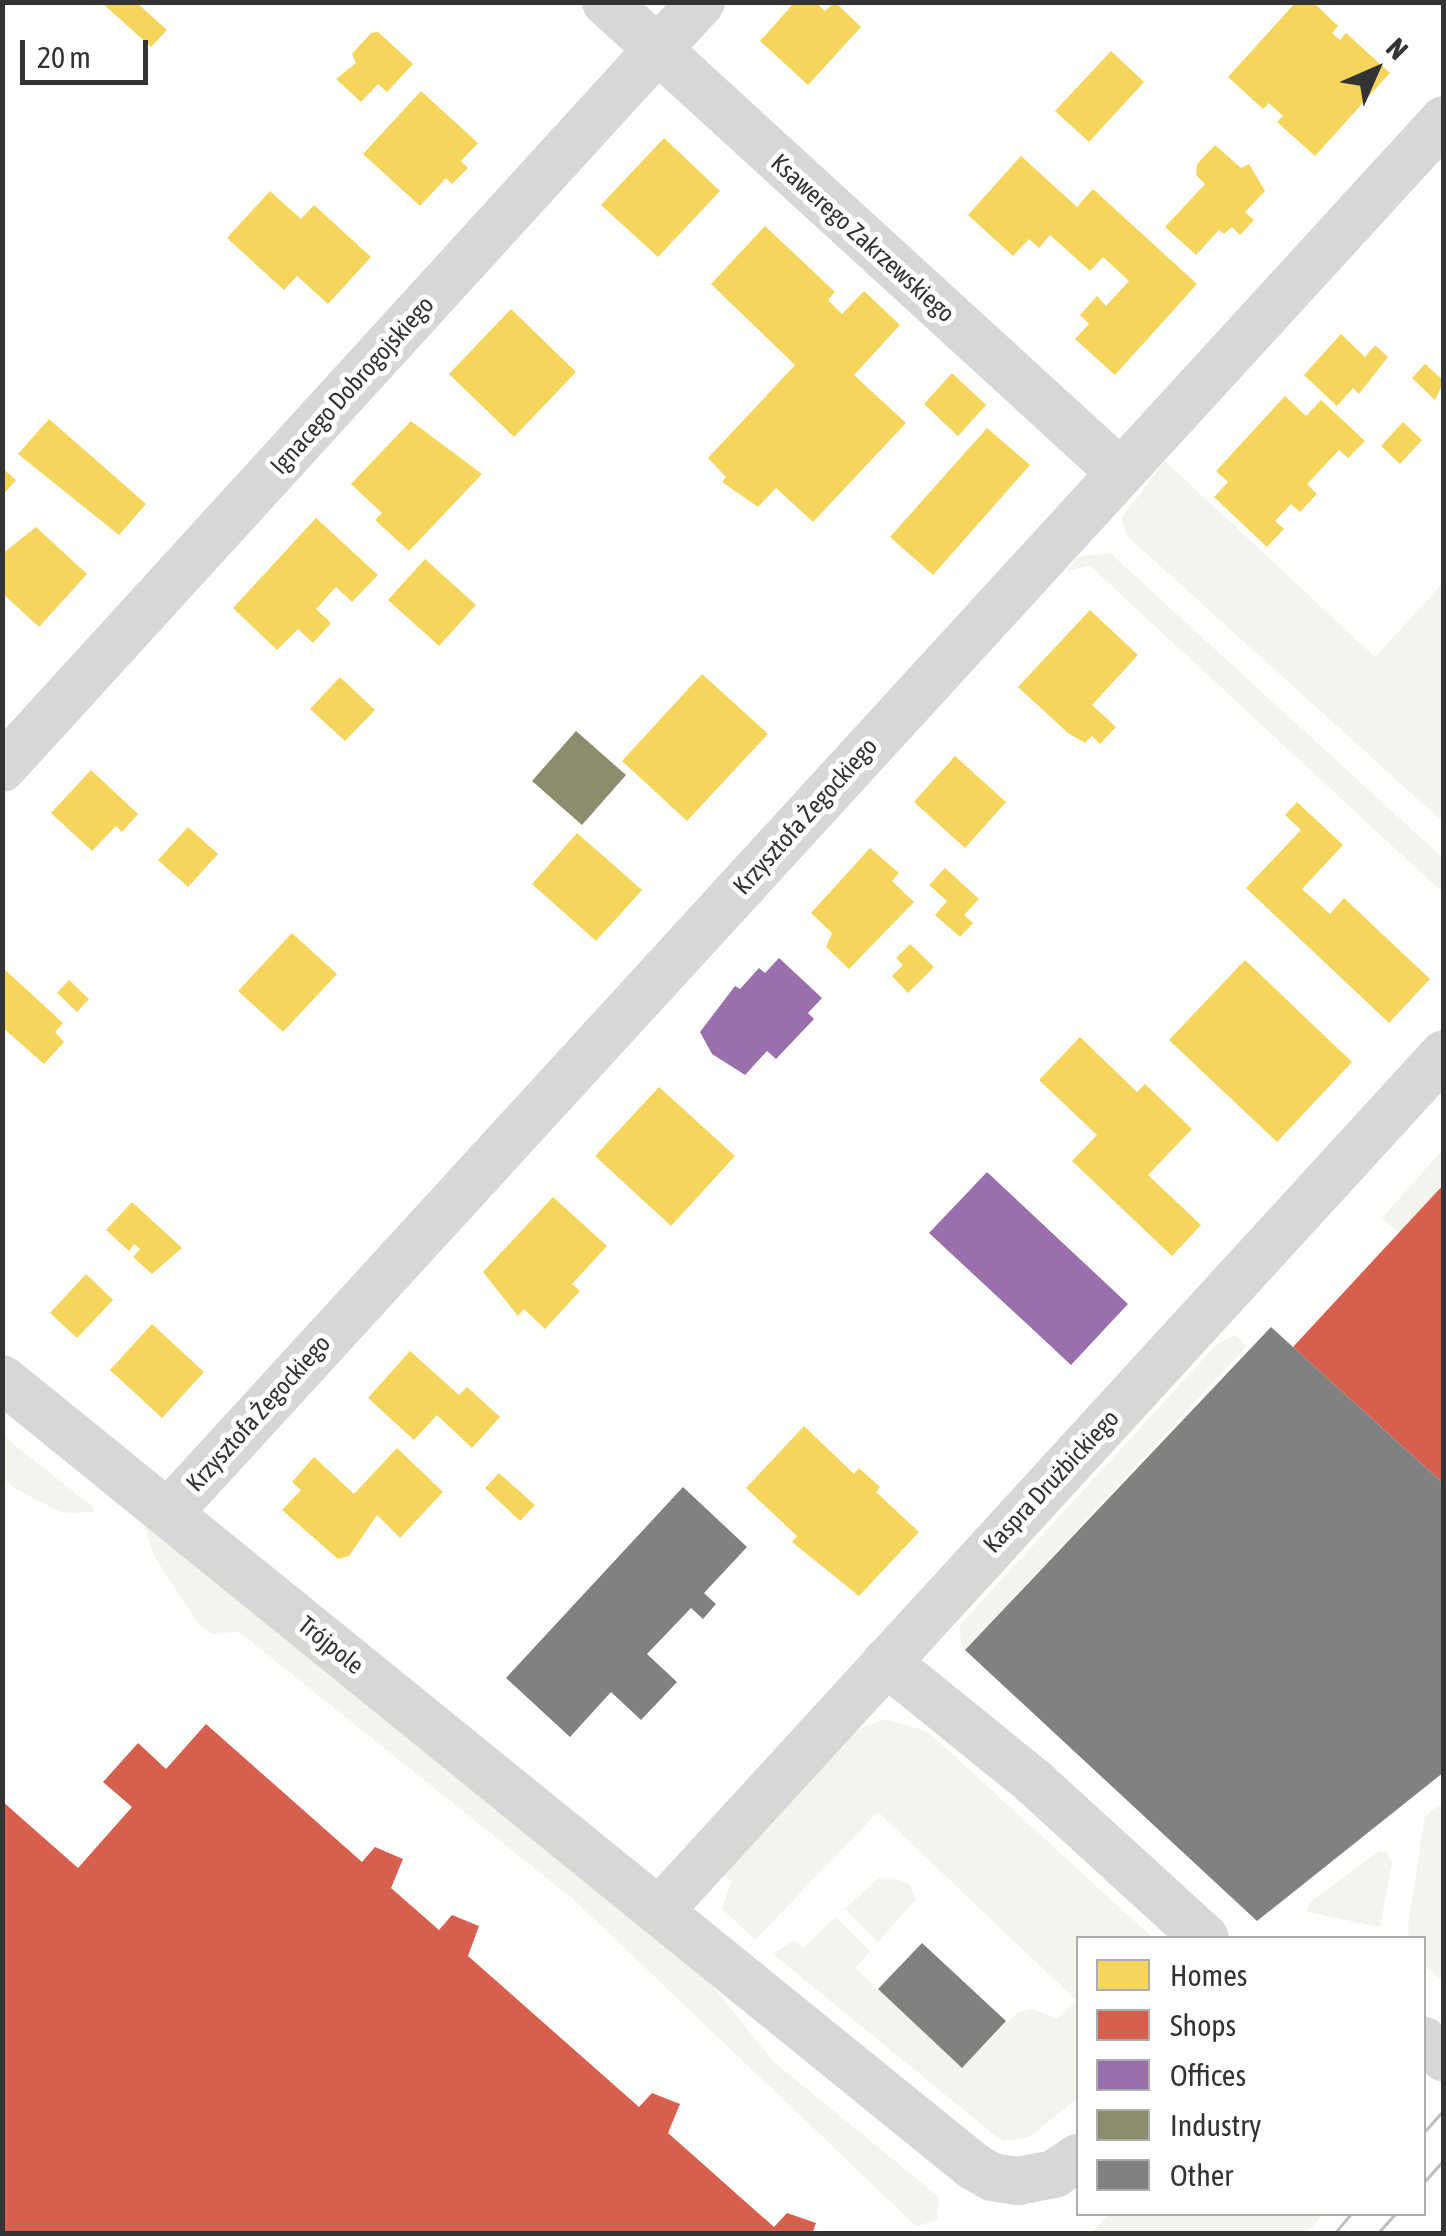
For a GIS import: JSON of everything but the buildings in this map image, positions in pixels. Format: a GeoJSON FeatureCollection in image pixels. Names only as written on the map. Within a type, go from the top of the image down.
{"type":"FeatureCollection","features":[{"type":"Feature","properties":{"kind":"street","name":"Ksawerego Zakrzewskiego"},"geometry":{"type":"LineString","coordinates":[[606,2],[1120,472]]}},
{"type":"Feature","properties":{"kind":"street","name":"Ignacego Dobrogojskiego"},"geometry":{"type":"LineString","coordinates":[[2,768],[701,2]]}},
{"type":"Feature","properties":{"kind":"street","name":"Krzysztofa Żegockiego"},"geometry":{"type":"LineString","coordinates":[[168,1513],[1444,120]]}},
{"type":"Feature","properties":{"kind":"street","name":"Kaspra Drużbickiego"},"geometry":{"type":"LineString","coordinates":[[660,1910],[1444,1054]]}},
{"type":"Feature","properties":{"kind":"street","name":"Trójpole"},"geometry":{"type":"LineString","coordinates":[[2,1379],[992,2177],[1054,2174],[1076,2159]]}},
{"type":"Feature","properties":{"kind":"street"},"geometry":{"type":"LineString","coordinates":[[886,1662],[1034,1782],[1202,1936]]}},
{"type":"Feature","properties":{"kind":"shaded area"},"geometry":{"type":"Polygon","coordinates":[[[1165,461],[1375,657],[1443,583],[1443,822],[1127,536],[1121,518],[1165,461]]]}},
{"type":"Feature","properties":{"kind":"shaded area"},"geometry":{"type":"Polygon","coordinates":[[[1110,553],[1443,858],[1443,893],[1090,566],[1067,571],[1078,557],[1110,553]]]}},
{"type":"Feature","properties":{"kind":"shaded area"},"geometry":{"type":"Polygon","coordinates":[[[1443,1149],[1443,1184],[1399,1233],[1382,1218],[1443,1149]]]}},
{"type":"Feature","properties":{"kind":"shaded area"},"geometry":{"type":"Polygon","coordinates":[[[1235,1335],[1247,1346],[965,1650],[961,1646],[960,1625],[1217,1344],[1235,1335]]]}},
{"type":"Feature","properties":{"kind":"shaded area"},"geometry":{"type":"Polygon","coordinates":[[[2,1435],[93,1507],[94,1512],[63,1513],[14,1488],[3,1478],[2,1435]]]}},
{"type":"Feature","properties":{"kind":"shaded area"},"geometry":{"type":"Polygon","coordinates":[[[144,1524],[706,1978],[774,2062],[939,2197],[937,2220],[916,2226],[574,1900],[239,1632],[211,1634],[198,1623],[154,1556],[144,1524]]]}},
{"type":"Feature","properties":{"kind":"shaded area"},"geometry":{"type":"Polygon","coordinates":[[[884,1719],[927,1731],[1151,1936],[1076,1936],[1076,2000],[878,1812],[755,1940],[722,1909],[731,1881],[721,1872],[846,1735],[884,1719]]]}},
{"type":"Feature","properties":{"kind":"shaded area"},"geometry":{"type":"Polygon","coordinates":[[[1443,1802],[1443,1982],[1426,1966],[1426,1936],[1409,1936],[1425,1816],[1443,1802]]]}},
{"type":"Feature","properties":{"kind":"shaded area"},"geometry":{"type":"Polygon","coordinates":[[[1379,1851],[1388,1853],[1392,1863],[1380,1927],[1307,1912],[1309,1903],[1379,1851]]]}},
{"type":"Feature","properties":{"kind":"shaded area"},"geometry":{"type":"Polygon","coordinates":[[[893,1878],[909,1884],[916,1899],[878,1942],[845,1909],[877,1879],[893,1878]]]}},
{"type":"Feature","properties":{"kind":"shaded area"},"geometry":{"type":"Polygon","coordinates":[[[836,1917],[870,1951],[855,1968],[962,2068],[1018,2012],[1033,2009],[1057,2019],[1076,2000],[1076,2100],[1029,2137],[1003,2141],[773,1954],[794,1940],[803,1948],[836,1917]]]}},
{"type":"Feature","properties":{"kind":"shaded area"},"geometry":{"type":"Polygon","coordinates":[[[1107,2216],[1322,2216],[1306,2233],[1091,2233],[1107,2216]]]}},
{"type":"Feature","properties":{"kind":"tram line"},"geometry":{"type":"LineString","coordinates":[[1426,2130],[1444,2110]]}},
{"type":"Feature","properties":{"kind":"tram line"},"geometry":{"type":"LineString","coordinates":[[1426,2180],[1444,2160]]}},
{"type":"Feature","properties":{"kind":"tram line"},"geometry":{"type":"LineString","coordinates":[[1334,2234],[1349,2216]]}},
{"type":"Feature","properties":{"kind":"tram line"},"geometry":{"type":"LineString","coordinates":[[1377,2234],[1393,2216]]}}]}
